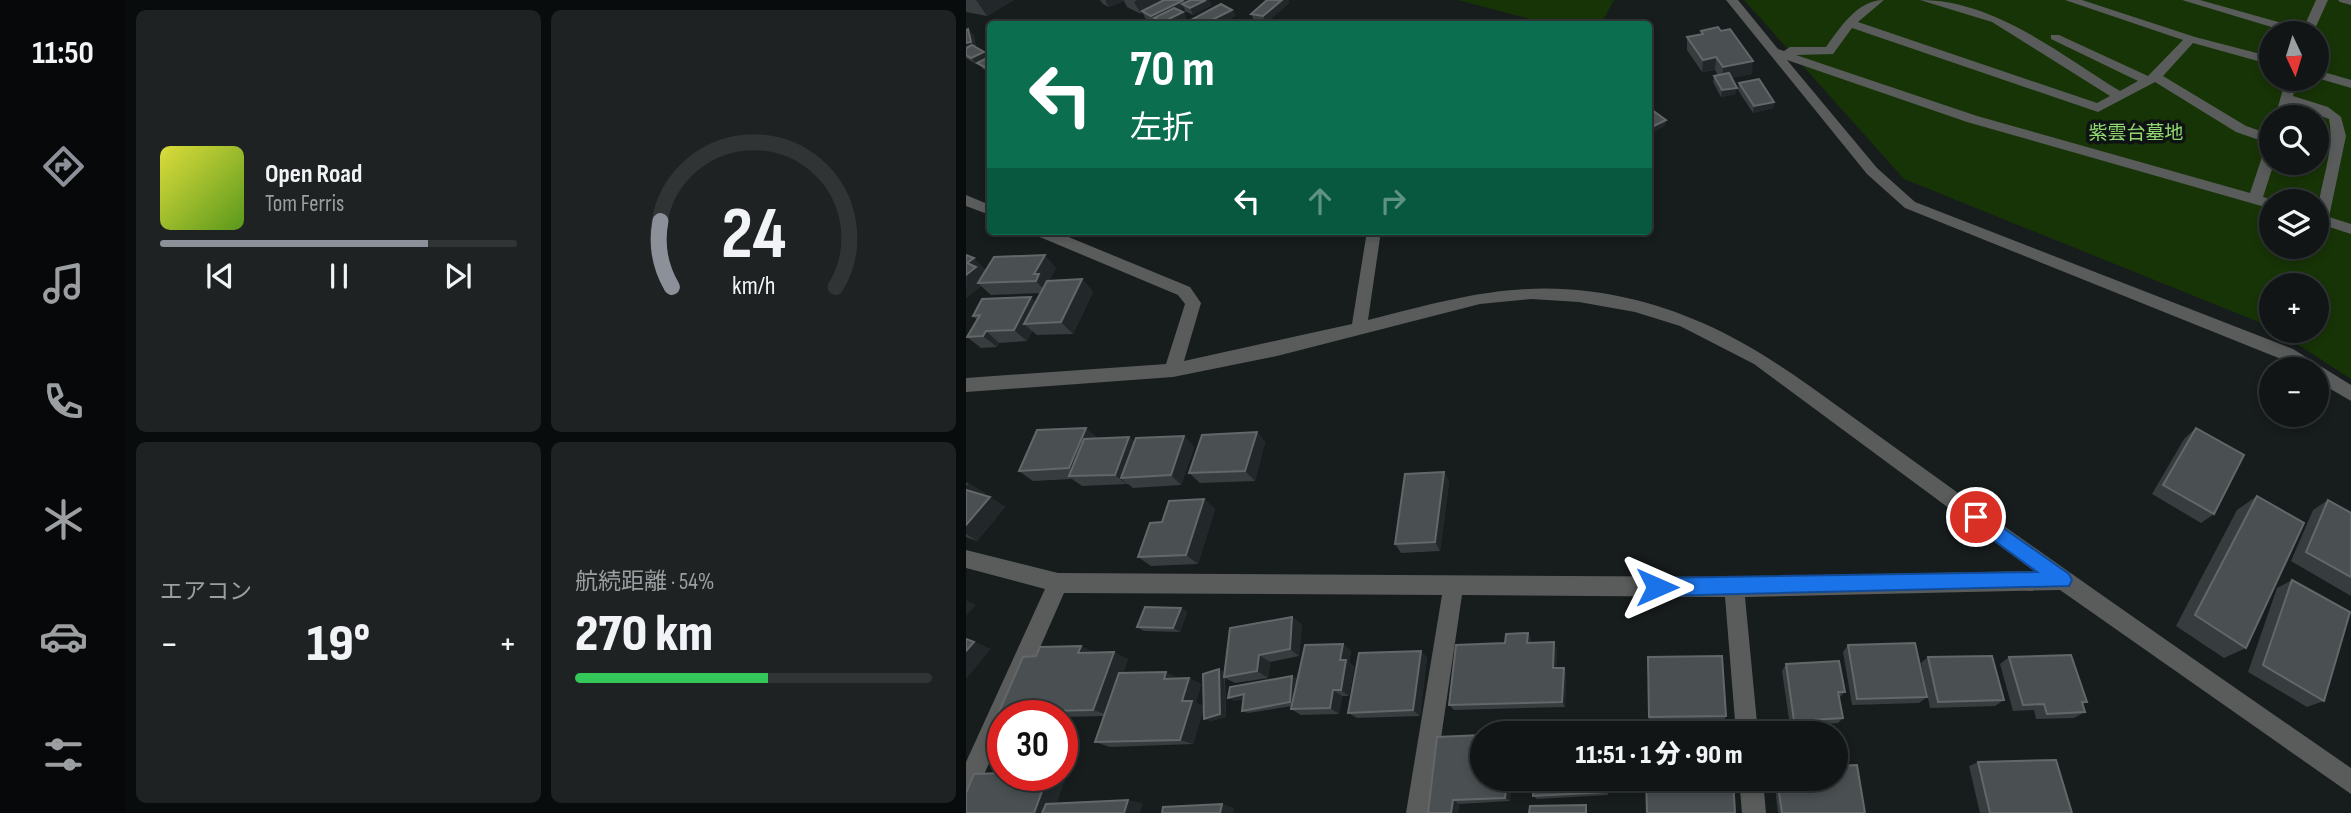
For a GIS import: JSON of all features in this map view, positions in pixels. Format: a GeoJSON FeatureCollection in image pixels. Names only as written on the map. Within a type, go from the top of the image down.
{"type":"FeatureCollection","features":[{"type":"Feature","properties":{"kind":"street"},"geometry":{"type":"LineString","coordinates":[[1732,0],[1872,171],[1910,205],[2292,357]]}},
{"type":"Feature","properties":{"kind":"street"},"geometry":{"type":"LineString","coordinates":[[1776,51],[1829,51],[1850,23],[1878,0]]}},
{"type":"Feature","properties":{"kind":"street"},"geometry":{"type":"LineString","coordinates":[[1926,0],[1996,20],[2120,97]]}},
{"type":"Feature","properties":{"kind":"street"},"geometry":{"type":"LineString","coordinates":[[2071,0],[2095,3],[2191,39],[2259,57]]}},
{"type":"Feature","properties":{"kind":"street"},"geometry":{"type":"LineString","coordinates":[[2188,0],[2209,3],[2267,21]]}},
{"type":"Feature","properties":{"kind":"street"},"geometry":{"type":"LineString","coordinates":[[2311,21],[2322,0]]}},
{"type":"Feature","properties":{"kind":"street"},"geometry":{"type":"LineString","coordinates":[[2344,0],[2351,2]]}},
{"type":"Feature","properties":{"kind":"street"},"geometry":{"type":"LineString","coordinates":[[1850,23],[2098,108],[2152,79],[2191,39]]}},
{"type":"Feature","properties":{"kind":"street"},"geometry":{"type":"LineString","coordinates":[[2055,37],[2152,79],[2241,129],[2259,135]]}},
{"type":"Feature","properties":{"kind":"street"},"geometry":{"type":"LineString","coordinates":[[1776,51],[1972,119],[2259,200]]}},
{"type":"Feature","properties":{"kind":"street"},"geometry":{"type":"LineString","coordinates":[[2329,78],[2351,84]]}},
{"type":"Feature","properties":{"kind":"street"},"geometry":{"type":"LineString","coordinates":[[2285,105],[2288,91]]}},
{"type":"Feature","properties":{"kind":"street"},"geometry":{"type":"LineString","coordinates":[[2287,98],[2335,117],[2339,136],[2326,189]]}},
{"type":"Feature","properties":{"kind":"street"},"geometry":{"type":"LineString","coordinates":[[2255,199],[2263,175]]}},
{"type":"Feature","properties":{"kind":"street"},"geometry":{"type":"LineString","coordinates":[[2329,222],[2351,229]]}},
{"type":"Feature","properties":{"kind":"street"},"geometry":{"type":"LineString","coordinates":[[1050,235],[1184,291],[1193,303],[1173,370]]}},
{"type":"Feature","properties":{"kind":"street"},"geometry":{"type":"LineString","coordinates":[[1359,328],[1373,235]]}},
{"type":"Feature","properties":{"kind":"street"},"geometry":{"type":"LineString","coordinates":[[966,385],[1173,370],[1278,349],[1480,298],[1531,293],[1579,296],[1635,306],[1685,321],[1760,359],[2063,580],[2351,782]]}},
{"type":"Feature","properties":{"kind":"street"},"geometry":{"type":"LineString","coordinates":[[2329,380],[2351,394]]}},
{"type":"Feature","properties":{"kind":"street"},"geometry":{"type":"LineString","coordinates":[[966,559],[1058,583],[1734,587],[2063,580]]}},
{"type":"Feature","properties":{"kind":"street"},"geometry":{"type":"LineString","coordinates":[[966,789],[1058,583]]}},
{"type":"Feature","properties":{"kind":"street"},"geometry":{"type":"LineString","coordinates":[[1418,813],[1453,587]]}},
{"type":"Feature","properties":{"kind":"street"},"geometry":{"type":"LineString","coordinates":[[1734,587],[1746,721]]}},
{"type":"Feature","properties":{"kind":"street"},"geometry":{"type":"LineString","coordinates":[[1752,791],[1754,813]]}},
{"type":"Feature","properties":{"kind":"green space"},"geometry":{"type":"Polygon","coordinates":[[[1458,0],[1614,0],[1603,21],[1538,21],[1458,0]]]}},
{"type":"Feature","properties":{"kind":"green space","name":"紫雲台墓地"},"geometry":{"type":"Polygon","coordinates":[[[1744,0],[2351,0],[2351,379],[2329,365],[2329,357],[2317,357],[2296,343],[2329,343],[2329,273],[2259,273],[2259,322],[1904,179],[1744,0]]]}},
{"type":"Feature","properties":{"kind":"building"},"geometry":{"type":"Polygon","coordinates":[[[1164,0],[1184,0],[1151,16],[1142,11],[1164,0]]]}},
{"type":"Feature","properties":{"kind":"building"},"geometry":{"type":"Polygon","coordinates":[[[1191,0],[1206,0],[1190,8],[1182,4],[1191,0]]]}},
{"type":"Feature","properties":{"kind":"building"},"geometry":{"type":"Polygon","coordinates":[[[1267,0],[1282,0],[1263,16],[1251,14],[1267,0]]]}},
{"type":"Feature","properties":{"kind":"building"},"geometry":{"type":"Polygon","coordinates":[[[1221,4],[1232,10],[1210,21],[1189,21],[1221,4]]]}},
{"type":"Feature","properties":{"kind":"building"},"geometry":{"type":"Polygon","coordinates":[[[1174,8],[1183,12],[1165,21],[1154,18],[1174,8]]]}},
{"type":"Feature","properties":{"kind":"building"},"geometry":{"type":"Polygon","coordinates":[[[1718,27],[1721,31],[1730,29],[1753,61],[1723,67],[1716,57],[1703,60],[1687,37],[1718,27]]]}},
{"type":"Feature","properties":{"kind":"building"},"geometry":{"type":"Polygon","coordinates":[[[968,29],[971,42],[966,43],[966,30],[968,29]]]}},
{"type":"Feature","properties":{"kind":"building"},"geometry":{"type":"Polygon","coordinates":[[[972,45],[984,52],[971,58],[966,55],[966,48],[972,45]]]}},
{"type":"Feature","properties":{"kind":"building"},"geometry":{"type":"Polygon","coordinates":[[[987,58],[987,68],[977,63],[987,58]]]}},
{"type":"Feature","properties":{"kind":"building"},"geometry":{"type":"Polygon","coordinates":[[[1729,73],[1737,88],[1722,90],[1714,76],[1729,73]]]}},
{"type":"Feature","properties":{"kind":"building"},"geometry":{"type":"Polygon","coordinates":[[[1759,79],[1774,102],[1754,106],[1739,83],[1759,79]]]}},
{"type":"Feature","properties":{"kind":"building"},"geometry":{"type":"Polygon","coordinates":[[[1652,110],[1666,120],[1652,127],[1652,110]]]}},
{"type":"Feature","properties":{"kind":"building"},"geometry":{"type":"Polygon","coordinates":[[[966,255],[974,258],[967,263],[976,267],[966,275],[966,255]]]}},
{"type":"Feature","properties":{"kind":"building"},"geometry":{"type":"Polygon","coordinates":[[[1045,255],[1034,274],[1039,274],[1036,281],[978,283],[994,257],[1045,255]]]}},
{"type":"Feature","properties":{"kind":"building"},"geometry":{"type":"Polygon","coordinates":[[[1082,279],[1061,322],[1024,324],[1047,281],[1082,279]]]}},
{"type":"Feature","properties":{"kind":"building"},"geometry":{"type":"Polygon","coordinates":[[[1031,297],[1014,330],[986,331],[983,336],[967,337],[980,315],[973,316],[982,299],[1031,297]]]}},
{"type":"Feature","properties":{"kind":"building"},"geometry":{"type":"Polygon","coordinates":[[[1086,428],[1069,468],[1019,471],[1037,430],[1086,428]]]}},
{"type":"Feature","properties":{"kind":"building"},"geometry":{"type":"Polygon","coordinates":[[[2196,428],[2244,455],[2214,514],[2163,485],[2196,428]]]}},
{"type":"Feature","properties":{"kind":"building"},"geometry":{"type":"Polygon","coordinates":[[[1257,432],[1245,471],[1189,473],[1202,435],[1257,432]]]}},
{"type":"Feature","properties":{"kind":"building"},"geometry":{"type":"Polygon","coordinates":[[[1184,436],[1171,475],[1121,478],[1136,438],[1184,436]]]}},
{"type":"Feature","properties":{"kind":"building"},"geometry":{"type":"Polygon","coordinates":[[[1129,437],[1115,475],[1069,476],[1084,439],[1129,437]]]}},
{"type":"Feature","properties":{"kind":"building"},"geometry":{"type":"Polygon","coordinates":[[[1444,472],[1435,542],[1395,544],[1405,474],[1444,472]]]}},
{"type":"Feature","properties":{"kind":"building"},"geometry":{"type":"Polygon","coordinates":[[[966,490],[990,497],[966,525],[966,490]]]}},
{"type":"Feature","properties":{"kind":"building"},"geometry":{"type":"Polygon","coordinates":[[[2257,496],[2304,523],[2246,648],[2195,615],[2257,496]]]}},
{"type":"Feature","properties":{"kind":"building"},"geometry":{"type":"Polygon","coordinates":[[[1204,499],[1186,555],[1138,557],[1150,523],[1162,522],[1169,501],[1204,499]]]}},
{"type":"Feature","properties":{"kind":"building"},"geometry":{"type":"Polygon","coordinates":[[[2328,500],[2351,513],[2351,577],[2306,552],[2328,500]]]}},
{"type":"Feature","properties":{"kind":"building"},"geometry":{"type":"Polygon","coordinates":[[[2292,580],[2350,612],[2324,701],[2263,665],[2292,580]]]}},
{"type":"Feature","properties":{"kind":"building"},"geometry":{"type":"Polygon","coordinates":[[[1145,607],[1181,608],[1173,628],[1137,627],[1145,607]]]}},
{"type":"Feature","properties":{"kind":"building"},"geometry":{"type":"Polygon","coordinates":[[[1292,617],[1290,649],[1259,655],[1257,671],[1224,677],[1230,628],[1292,617]]]}},
{"type":"Feature","properties":{"kind":"building"},"geometry":{"type":"Polygon","coordinates":[[[1528,633],[1527,643],[1554,642],[1553,668],[1564,668],[1562,702],[1449,705],[1456,645],[1505,643],[1506,634],[1528,633]]]}},
{"type":"Feature","properties":{"kind":"building"},"geometry":{"type":"Polygon","coordinates":[[[966,639],[974,642],[966,651],[966,639]]]}},
{"type":"Feature","properties":{"kind":"building"},"geometry":{"type":"Polygon","coordinates":[[[1915,643],[1927,697],[1857,699],[1848,645],[1915,643]]]}},
{"type":"Feature","properties":{"kind":"building"},"geometry":{"type":"Polygon","coordinates":[[[1343,644],[1340,660],[1346,660],[1341,690],[1333,690],[1330,708],[1291,709],[1305,645],[1343,644]]]}},
{"type":"Feature","properties":{"kind":"building"},"geometry":{"type":"Polygon","coordinates":[[[1081,646],[1078,653],[1114,652],[1093,710],[1078,710],[1078,700],[1004,700],[1023,657],[1036,656],[1040,647],[1081,646]]]}},
{"type":"Feature","properties":{"kind":"building"},"geometry":{"type":"Polygon","coordinates":[[[1421,651],[1413,710],[1348,713],[1359,653],[1421,651]]]}},
{"type":"Feature","properties":{"kind":"building"},"geometry":{"type":"Polygon","coordinates":[[[2071,655],[2087,702],[2082,702],[2085,712],[2047,714],[2044,704],[2023,705],[2009,657],[2071,655]]]}},
{"type":"Feature","properties":{"kind":"building"},"geometry":{"type":"Polygon","coordinates":[[[1722,656],[1726,716],[1649,717],[1648,657],[1722,656]]]}},
{"type":"Feature","properties":{"kind":"building"},"geometry":{"type":"Polygon","coordinates":[[[1992,656],[2004,700],[1938,702],[1928,657],[1992,656]]]}},
{"type":"Feature","properties":{"kind":"building"},"geometry":{"type":"Polygon","coordinates":[[[1839,661],[1845,692],[1838,692],[1843,718],[1794,721],[1786,664],[1839,661]]]}},
{"type":"Feature","properties":{"kind":"building"},"geometry":{"type":"Polygon","coordinates":[[[1219,669],[1220,714],[1204,719],[1203,674],[1219,669]]]}},
{"type":"Feature","properties":{"kind":"building"},"geometry":{"type":"Polygon","coordinates":[[[1166,672],[1164,679],[1189,678],[1182,701],[1192,701],[1180,740],[1095,742],[1119,673],[1166,672]]]}},
{"type":"Feature","properties":{"kind":"building"},"geometry":{"type":"Polygon","coordinates":[[[1292,676],[1290,702],[1242,711],[1244,694],[1228,698],[1230,687],[1292,676]]]}},
{"type":"Feature","properties":{"kind":"building"},"geometry":{"type":"Polygon","coordinates":[[[1470,736],[1470,791],[1506,791],[1505,798],[1453,800],[1451,813],[1428,813],[1437,737],[1470,736]]]}},
{"type":"Feature","properties":{"kind":"building"},"geometry":{"type":"Polygon","coordinates":[[[2056,760],[2072,813],[1990,813],[1978,762],[2056,760]]]}},
{"type":"Feature","properties":{"kind":"building"},"geometry":{"type":"Polygon","coordinates":[[[1848,765],[1857,765],[1865,813],[1782,813],[1779,791],[1848,791],[1848,765]]]}},
{"type":"Feature","properties":{"kind":"building"},"geometry":{"type":"Polygon","coordinates":[[[974,774],[987,774],[987,791],[1042,791],[1034,813],[966,813],[966,793],[974,774]]]}},
{"type":"Feature","properties":{"kind":"building"},"geometry":{"type":"Polygon","coordinates":[[[1533,791],[1606,791],[1606,792],[1533,796],[1533,791]]]}},
{"type":"Feature","properties":{"kind":"building"},"geometry":{"type":"Polygon","coordinates":[[[1646,791],[1734,791],[1735,813],[1647,813],[1646,791]]]}},
{"type":"Feature","properties":{"kind":"building"},"geometry":{"type":"Polygon","coordinates":[[[1128,800],[1124,813],[1042,813],[1046,804],[1128,800]]]}},
{"type":"Feature","properties":{"kind":"building"},"geometry":{"type":"Polygon","coordinates":[[[1222,804],[1220,813],[1162,813],[1163,807],[1222,804]]]}},
{"type":"Feature","properties":{"kind":"building"},"geometry":{"type":"Polygon","coordinates":[[[1586,805],[1586,813],[1529,813],[1530,806],[1586,805]]]}},
{"type":"Feature","properties":{"kind":"route"},"geometry":{"type":"LineString","coordinates":[[1657,587],[2063,580],[1976,517]]}}]}
